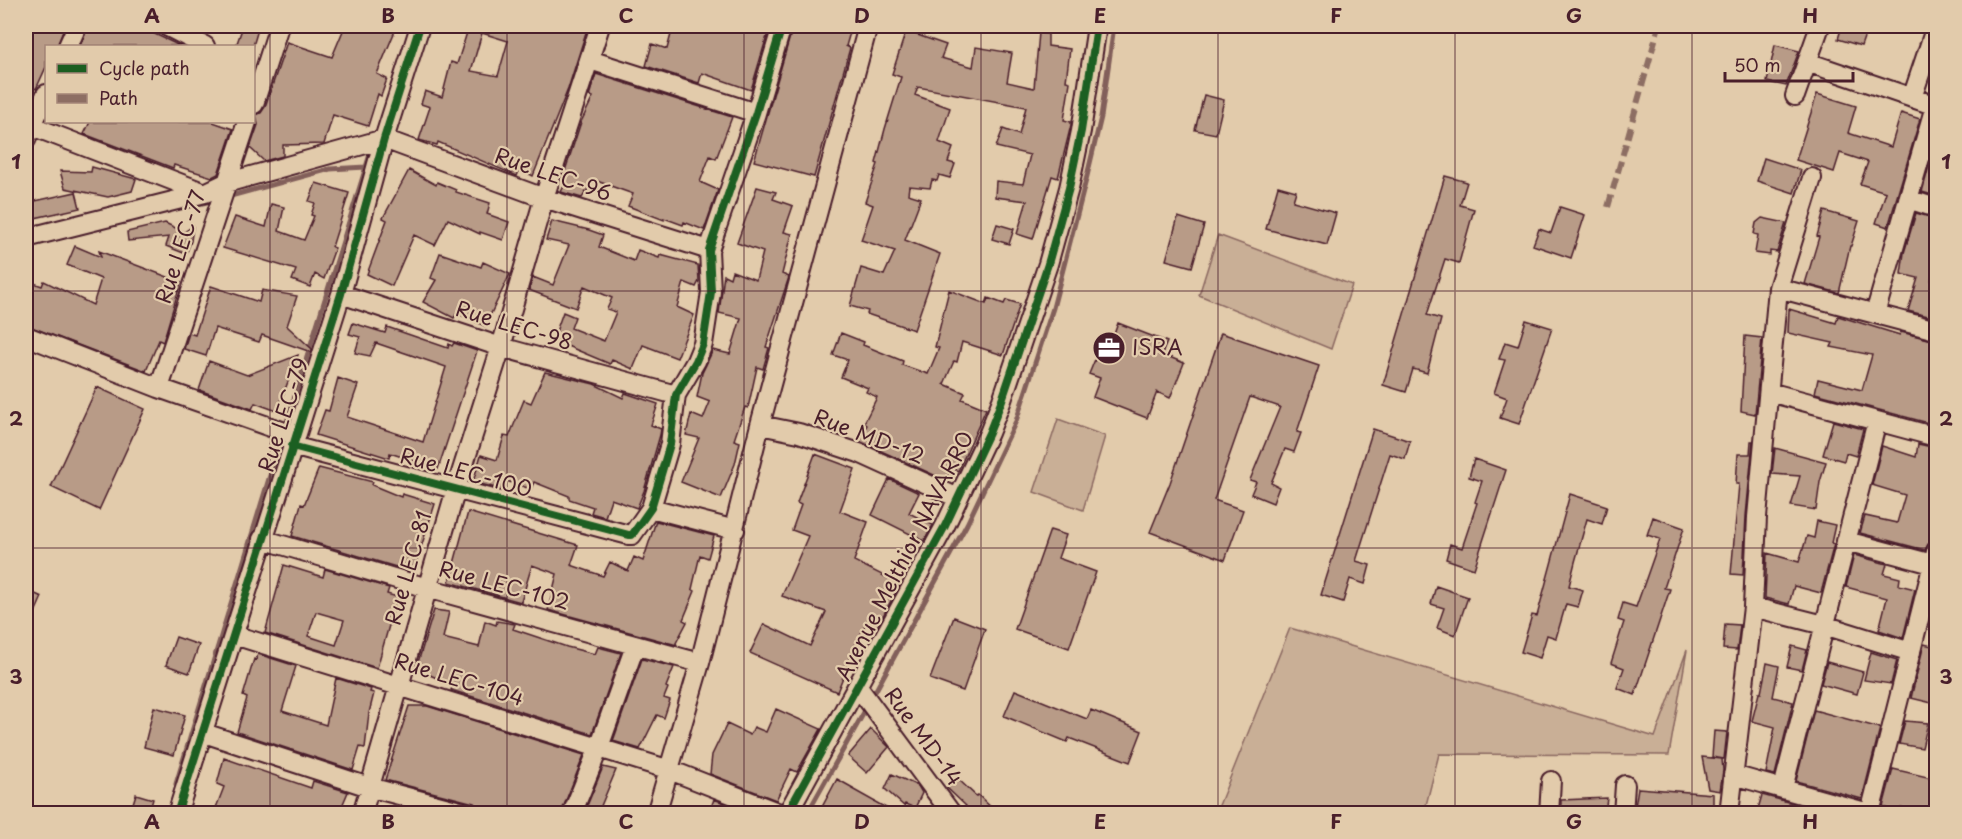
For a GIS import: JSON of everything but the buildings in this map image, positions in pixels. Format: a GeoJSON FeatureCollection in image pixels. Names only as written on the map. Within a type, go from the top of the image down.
{"type":"FeatureCollection","features":[{"type":"Feature","properties":{"kind":"street"},"geometry":{"type":"LineString","coordinates":[[68,45],[77,26]]}},
{"type":"Feature","properties":{"kind":"street"},"geometry":{"type":"LineString","coordinates":[[166,26],[203,45]]}},
{"type":"Feature","properties":{"kind":"street"},"geometry":{"type":"LineString","coordinates":[[255,97],[258,75],[279,26]]}},
{"type":"Feature","properties":{"kind":"street","name":"Rue LEC-79"},"geometry":{"type":"LineString","coordinates":[[177,813],[341,294],[384,139],[420,26]]}},
{"type":"Feature","properties":{"kind":"street","name":"Rue LEC-81"},"geometry":{"type":"LineString","coordinates":[[362,813],[456,489],[501,347],[544,198],[600,26]]}},
{"type":"Feature","properties":{"kind":"street"},"geometry":{"type":"LineString","coordinates":[[735,530],[651,508],[670,444],[676,395],[691,371],[703,344],[711,291],[709,250],[756,113],[782,26]]}},
{"type":"Feature","properties":{"kind":"street"},"geometry":{"type":"LineString","coordinates":[[656,813],[700,663],[760,425],[868,26]]}},
{"type":"Feature","properties":{"kind":"street","name":"Avenue Melthior NAVARRO"},"geometry":{"type":"LineString","coordinates":[[787,813],[923,568],[989,433],[1002,400],[1048,264],[1069,188],[1081,131],[1097,26]]}},
{"type":"Feature","properties":{"kind":"street"},"geometry":{"type":"LineString","coordinates":[[1795,96],[1820,26]]}},
{"type":"Feature","properties":{"kind":"street"},"geometry":{"type":"LineString","coordinates":[[1912,98],[1936,26]]}},
{"type":"Feature","properties":{"kind":"street"},"geometry":{"type":"LineString","coordinates":[[590,60],[756,113]]}},
{"type":"Feature","properties":{"kind":"street"},"geometry":{"type":"LineString","coordinates":[[1807,62],[1936,106],[1875,314]]}},
{"type":"Feature","properties":{"kind":"street"},"geometry":{"type":"LineString","coordinates":[[45,96],[29,133],[206,194]]}},
{"type":"Feature","properties":{"kind":"street","name":"Rue LEC-77"},"geometry":{"type":"LineString","coordinates":[[159,388],[248,123]]}},
{"type":"Feature","properties":{"kind":"street"},"geometry":{"type":"LineString","coordinates":[[26,238],[206,194],[226,183],[384,139]]}},
{"type":"Feature","properties":{"kind":"street","name":"Rue LEC-96"},"geometry":{"type":"LineString","coordinates":[[384,139],[544,198],[709,250]]}},
{"type":"Feature","properties":{"kind":"street"},"geometry":{"type":"LineString","coordinates":[[1729,813],[1753,607],[1757,517],[1778,288],[1812,178]]}},
{"type":"Feature","properties":{"kind":"street"},"geometry":{"type":"LineString","coordinates":[[1908,199],[1936,208]]}},
{"type":"Feature","properties":{"kind":"street"},"geometry":{"type":"LineString","coordinates":[[1778,288],[1936,330]]}},
{"type":"Feature","properties":{"kind":"street","name":"Rue LEC-98"},"geometry":{"type":"LineString","coordinates":[[341,294],[501,347],[676,395]]}},
{"type":"Feature","properties":{"kind":"street","name":"Rue LEC-100"},"geometry":{"type":"LineString","coordinates":[[26,336],[294,441],[456,489],[629,535],[632,535],[651,508]]}},
{"type":"Feature","properties":{"kind":"street"},"geometry":{"type":"LineString","coordinates":[[1768,392],[1936,437]]}},
{"type":"Feature","properties":{"kind":"street"},"geometry":{"type":"LineString","coordinates":[[1783,788],[1877,421]]}},
{"type":"Feature","properties":{"kind":"street","name":"Rue MD-12"},"geometry":{"type":"LineString","coordinates":[[760,425],[800,433],[858,453],[958,498]]}},
{"type":"Feature","properties":{"kind":"street","name":"Rue LEC-102"},"geometry":{"type":"LineString","coordinates":[[262,539],[427,588],[700,663]]}},
{"type":"Feature","properties":{"kind":"street"},"geometry":{"type":"LineString","coordinates":[[1733,775],[1871,813],[1935,561],[1846,541]]}},
{"type":"Feature","properties":{"kind":"street"},"geometry":{"type":"LineString","coordinates":[[1753,607],[1824,625],[1911,652]]}},
{"type":"Feature","properties":{"kind":"street","name":"Rue LEC-104"},"geometry":{"type":"LineString","coordinates":[[234,635],[670,770],[782,813]]}},
{"type":"Feature","properties":{"kind":"street"},"geometry":{"type":"LineString","coordinates":[[572,813],[599,747],[635,646]]}},
{"type":"Feature","properties":{"kind":"street","name":"Rue MD-14"},"geometry":{"type":"LineString","coordinates":[[858,687],[950,813]]}},
{"type":"Feature","properties":{"kind":"street"},"geometry":{"type":"LineString","coordinates":[[204,733],[369,787],[471,813]]}},
{"type":"Feature","properties":{"kind":"street"},"geometry":{"type":"LineString","coordinates":[[1549,813],[1551,781]]}},
{"type":"Feature","properties":{"kind":"street"},"geometry":{"type":"LineString","coordinates":[[1623,813],[1625,785]]}},
{"type":"Feature","properties":{"kind":"shaded area"},"geometry":{"type":"Polygon","coordinates":[[[1218,235],[1352,285],[1331,349],[1199,295],[1218,235]]]}},
{"type":"Feature","properties":{"kind":"shaded area"},"geometry":{"type":"Polygon","coordinates":[[[1058,419],[1105,436],[1083,510],[1034,492],[1058,419]]]}},
{"type":"Feature","properties":{"kind":"shaded area"},"geometry":{"type":"Polygon","coordinates":[[[1290,628],[1655,737],[1687,650],[1669,755],[1439,754],[1424,813],[1216,813],[1290,628]]]}},
{"type":"Feature","properties":{"kind":"waterway"},"geometry":{"type":"LineString","coordinates":[[871,699],[967,524],[1016,421],[1053,308],[1087,176],[1101,117],[1114,26]]}},
{"type":"Feature","properties":{"kind":"waterway"},"geometry":{"type":"LineString","coordinates":[[366,167],[373,145]]}},
{"type":"Feature","properties":{"kind":"waterway"},"geometry":{"type":"LineString","coordinates":[[227,197],[330,169],[366,167],[285,428]]}},
{"type":"Feature","properties":{"kind":"waterway"},"geometry":{"type":"LineString","coordinates":[[184,207],[216,200]]}},
{"type":"Feature","properties":{"kind":"waterway"},"geometry":{"type":"LineString","coordinates":[[176,784],[282,436]]}},
{"type":"Feature","properties":{"kind":"waterway"},"geometry":{"type":"LineString","coordinates":[[807,814],[867,707]]}},
{"type":"Feature","properties":{"kind":"marked path"},"geometry":{"type":"LineString","coordinates":[[1608,207],[1659,26]]}},
{"type":"Feature","properties":{"kind":"cycle path"},"geometry":{"type":"LineString","coordinates":[[177,814],[341,294],[384,139],[420,26]]}},
{"type":"Feature","properties":{"kind":"cycle path"},"geometry":{"type":"LineString","coordinates":[[292,446],[632,535],[651,508],[670,444],[676,395],[703,344],[711,292],[709,250],[756,113],[782,26]]}},
{"type":"Feature","properties":{"kind":"cycle path"},"geometry":{"type":"LineString","coordinates":[[787,814],[945,526],[1002,400],[1048,264],[1069,188],[1081,131],[1097,26]]}},
{"type":"Feature","properties":{"kind":"place","name":"ISRA"},"geometry":{"type":"Point","coordinates":[1109,348]}}]}
